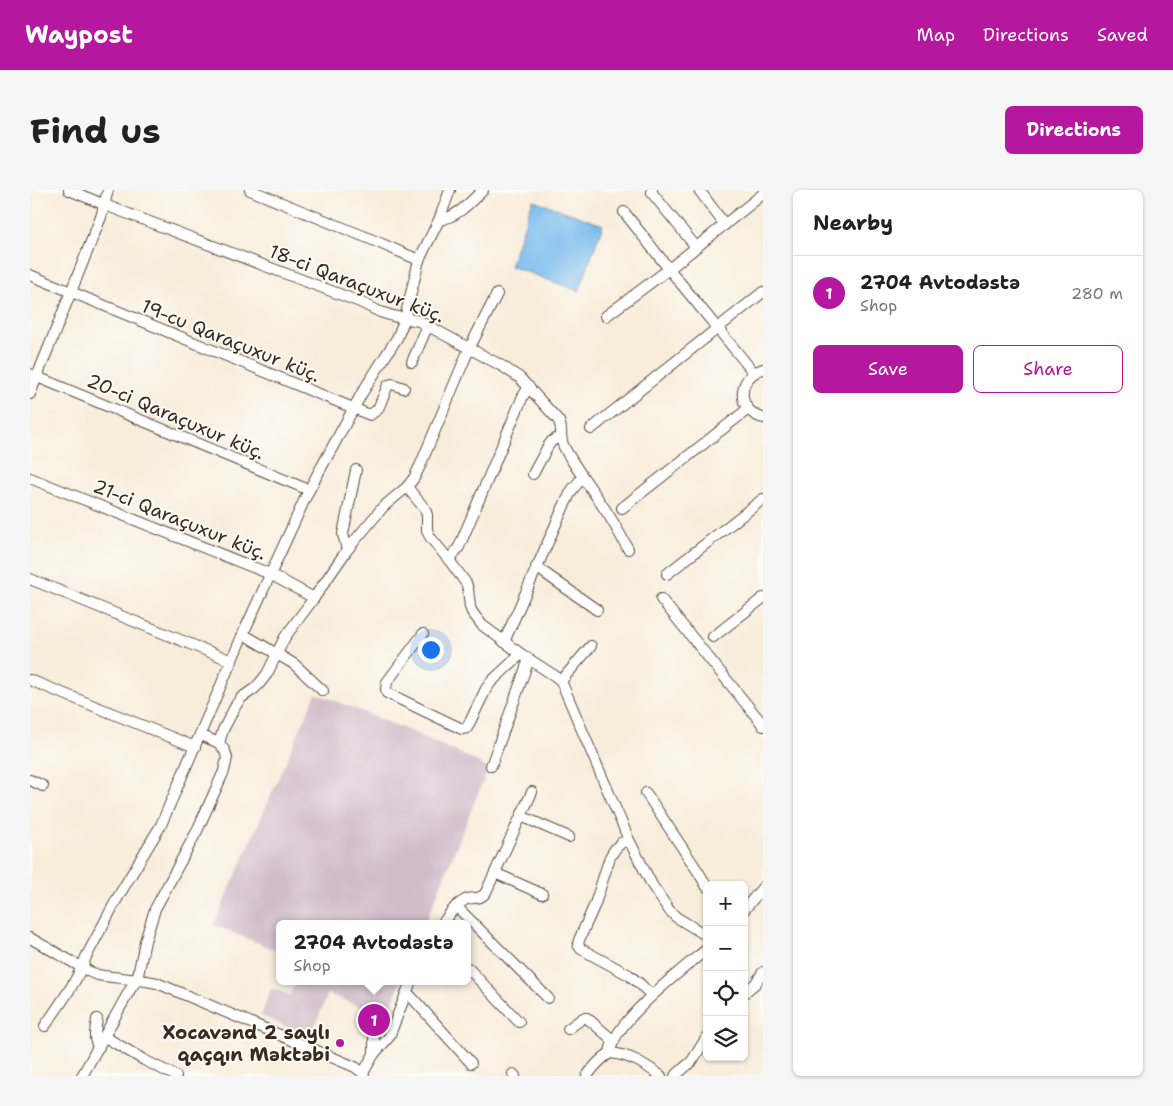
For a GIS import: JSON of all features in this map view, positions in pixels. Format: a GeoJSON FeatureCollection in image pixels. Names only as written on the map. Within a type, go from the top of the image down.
{"type":"FeatureCollection","features":[{"type":"Feature","properties":{"kind":"street","name":"18-ci Qaraçuxur küç."},"geometry":{"type":"LineString","coordinates":[[69,190],[360,302],[380,312],[419,321],[502,366],[529,386],[559,421],[561,424],[560,436],[565,448],[628,549]]}},
{"type":"Feature","properties":{"kind":"street"},"geometry":{"type":"LineString","coordinates":[[30,394],[34,375],[71,292],[101,217],[108,190]]}},
{"type":"Feature","properties":{"kind":"street"},"geometry":{"type":"LineString","coordinates":[[250,190],[419,260]]}},
{"type":"Feature","properties":{"kind":"street"},"geometry":{"type":"LineString","coordinates":[[44,1026],[74,982],[118,897],[161,825],[270,574],[309,490],[362,393],[397,338],[405,318],[419,260],[439,220],[450,190]]}},
{"type":"Feature","properties":{"kind":"street"},"geometry":{"type":"LineString","coordinates":[[439,220],[448,219],[459,212],[483,190]]}},
{"type":"Feature","properties":{"kind":"street"},"geometry":{"type":"LineString","coordinates":[[652,190],[652,193],[696,247]]}},
{"type":"Feature","properties":{"kind":"street"},"geometry":{"type":"LineString","coordinates":[[699,190],[725,225]]}},
{"type":"Feature","properties":{"kind":"street"},"geometry":{"type":"LineString","coordinates":[[606,316],[669,269],[763,194]]}},
{"type":"Feature","properties":{"kind":"street"},"geometry":{"type":"LineString","coordinates":[[624,212],[718,328],[759,371],[748,378],[744,385],[743,394],[744,402],[748,409],[763,418]]}},
{"type":"Feature","properties":{"kind":"street","name":"19-cu Qaraçuxur küç."},"geometry":{"type":"LineString","coordinates":[[30,275],[370,415],[378,409],[388,385],[392,384],[404,388]]}},
{"type":"Feature","properties":{"kind":"street"},"geometry":{"type":"LineString","coordinates":[[591,429],[763,292]]}},
{"type":"Feature","properties":{"kind":"street"},"geometry":{"type":"LineString","coordinates":[[219,743],[223,730],[236,705],[267,674],[286,637],[347,550],[383,507],[407,487],[414,478],[469,349],[497,294]]}},
{"type":"Feature","properties":{"kind":"street"},"geometry":{"type":"LineString","coordinates":[[412,362],[428,325]]}},
{"type":"Feature","properties":{"kind":"street","name":"20-ci Qaraçuxur küç."},"geometry":{"type":"LineString","coordinates":[[34,375],[309,490]]}},
{"type":"Feature","properties":{"kind":"street"},"geometry":{"type":"LineString","coordinates":[[449,560],[458,546],[529,386]]}},
{"type":"Feature","properties":{"kind":"street"},"geometry":{"type":"LineString","coordinates":[[622,508],[748,409]]}},
{"type":"Feature","properties":{"kind":"street"},"geometry":{"type":"LineString","coordinates":[[533,474],[548,446],[560,436]]}},
{"type":"Feature","properties":{"kind":"street"},"geometry":{"type":"LineString","coordinates":[[347,550],[343,534],[356,470]]}},
{"type":"Feature","properties":{"kind":"street","name":"21-ci Qaraçuxur küç."},"geometry":{"type":"LineString","coordinates":[[30,478],[270,574],[314,598]]}},
{"type":"Feature","properties":{"kind":"street"},"geometry":{"type":"LineString","coordinates":[[504,642],[562,508],[572,490],[582,478]]}},
{"type":"Feature","properties":{"kind":"street"},"geometry":{"type":"LineString","coordinates":[[407,487],[425,510],[427,530],[430,537],[466,583],[470,607],[482,626],[561,681],[629,840],[652,885],[676,917],[703,934]]}},
{"type":"Feature","properties":{"kind":"street"},"geometry":{"type":"LineString","coordinates":[[666,574],[763,499]]}},
{"type":"Feature","properties":{"kind":"street"},"geometry":{"type":"LineString","coordinates":[[536,567],[598,610]]}},
{"type":"Feature","properties":{"kind":"street"},"geometry":{"type":"LineString","coordinates":[[30,579],[232,662]]}},
{"type":"Feature","properties":{"kind":"street"},"geometry":{"type":"LineString","coordinates":[[713,637],[763,598]]}},
{"type":"Feature","properties":{"kind":"street"},"geometry":{"type":"LineString","coordinates":[[662,599],[763,726]]}},
{"type":"Feature","properties":{"kind":"street"},"geometry":{"type":"LineString","coordinates":[[244,634],[294,664],[323,691]]}},
{"type":"Feature","properties":{"kind":"street"},"geometry":{"type":"LineString","coordinates":[[423,634],[387,682],[387,693],[462,729],[467,728],[491,682],[525,657]]}},
{"type":"Feature","properties":{"kind":"street"},"geometry":{"type":"LineString","coordinates":[[561,681],[591,646]]}},
{"type":"Feature","properties":{"kind":"street"},"geometry":{"type":"LineString","coordinates":[[491,766],[525,657]]}},
{"type":"Feature","properties":{"kind":"street"},"geometry":{"type":"LineString","coordinates":[[30,680],[195,747]]}},
{"type":"Feature","properties":{"kind":"street"},"geometry":{"type":"LineString","coordinates":[[82,1076],[137,980],[145,941],[155,909],[197,832],[224,771],[227,758],[226,751],[219,743],[200,735]]}},
{"type":"Feature","properties":{"kind":"street"},"geometry":{"type":"LineString","coordinates":[[30,780],[43,786]]}},
{"type":"Feature","properties":{"kind":"street"},"geometry":{"type":"LineString","coordinates":[[445,920],[456,906],[470,898],[482,898],[532,792]]}},
{"type":"Feature","properties":{"kind":"street"},"geometry":{"type":"LineString","coordinates":[[646,793],[704,881]]}},
{"type":"Feature","properties":{"kind":"street"},"geometry":{"type":"LineString","coordinates":[[521,816],[569,837]]}},
{"type":"Feature","properties":{"kind":"street"},"geometry":{"type":"LineString","coordinates":[[629,840],[621,843],[614,849],[610,857],[595,904],[578,945],[581,949],[629,975],[651,996]]}},
{"type":"Feature","properties":{"kind":"street"},"geometry":{"type":"LineString","coordinates":[[495,873],[542,894]]}},
{"type":"Feature","properties":{"kind":"street"},"geometry":{"type":"LineString","coordinates":[[748,905],[763,887]]}},
{"type":"Feature","properties":{"kind":"street"},"geometry":{"type":"LineString","coordinates":[[456,906],[470,920]]}},
{"type":"Feature","properties":{"kind":"street"},"geometry":{"type":"LineString","coordinates":[[471,921],[548,998]]}},
{"type":"Feature","properties":{"kind":"street"},"geometry":{"type":"LineString","coordinates":[[30,938],[90,972],[104,976],[156,983],[355,1067],[364,1075],[374,1054],[389,1037],[410,985]]}},
{"type":"Feature","properties":{"kind":"street"},"geometry":{"type":"LineString","coordinates":[[587,1076],[601,1058],[610,1052],[624,1024],[651,996],[703,951]]}},
{"type":"Feature","properties":{"kind":"street"},"geometry":{"type":"LineString","coordinates":[[471,971],[519,1022]]}},
{"type":"Feature","properties":{"kind":"street"},"geometry":{"type":"LineString","coordinates":[[748,990],[756,983],[763,972]]}},
{"type":"Feature","properties":{"kind":"street"},"geometry":{"type":"LineString","coordinates":[[407,992],[471,1063]]}},
{"type":"Feature","properties":{"kind":"street"},"geometry":{"type":"LineString","coordinates":[[568,1029],[583,1018],[587,1018],[614,1041]]}},
{"type":"Feature","properties":{"kind":"street"},"geometry":{"type":"LineString","coordinates":[[97,1019],[94,1038],[95,1043],[99,1047]]}},
{"type":"Feature","properties":{"kind":"street"},"geometry":{"type":"LineString","coordinates":[[374,1030],[374,1054]]}},
{"type":"Feature","properties":{"kind":"street"},"geometry":{"type":"LineString","coordinates":[[105,1037],[176,1076]]}},
{"type":"Feature","properties":{"kind":"street"},"geometry":{"type":"LineString","coordinates":[[676,1076],[692,1061],[703,1043]]}},
{"type":"Feature","properties":{"kind":"street"},"geometry":{"type":"LineString","coordinates":[[610,1052],[634,1059],[661,1076]]}},
{"type":"Feature","properties":{"kind":"shaded area"},"geometry":{"type":"Polygon","coordinates":[[[316,693],[417,734],[478,762],[488,769],[427,920],[276,920],[276,950],[214,925],[316,693]]]}},
{"type":"Feature","properties":{"kind":"shaded area"},"geometry":{"type":"Polygon","coordinates":[[[294,985],[399,985],[387,1017],[328,994],[310,1037],[261,1016],[271,988],[290,995],[294,985]]]}},
{"type":"Feature","properties":{"kind":"water"},"geometry":{"type":"Polygon","coordinates":[[[533,200],[603,225],[579,291],[510,266],[533,200]]]}},
{"type":"Feature","properties":{"kind":"place","name":"2704 Avtodəstə"},"geometry":{"type":"Point","coordinates":[374,1020]}},
{"type":"Feature","properties":{"kind":"place","name":"Xocavənd 2 saylı qaçqın Məktəbi"},"geometry":{"type":"Point","coordinates":[340,1043]}}]}
